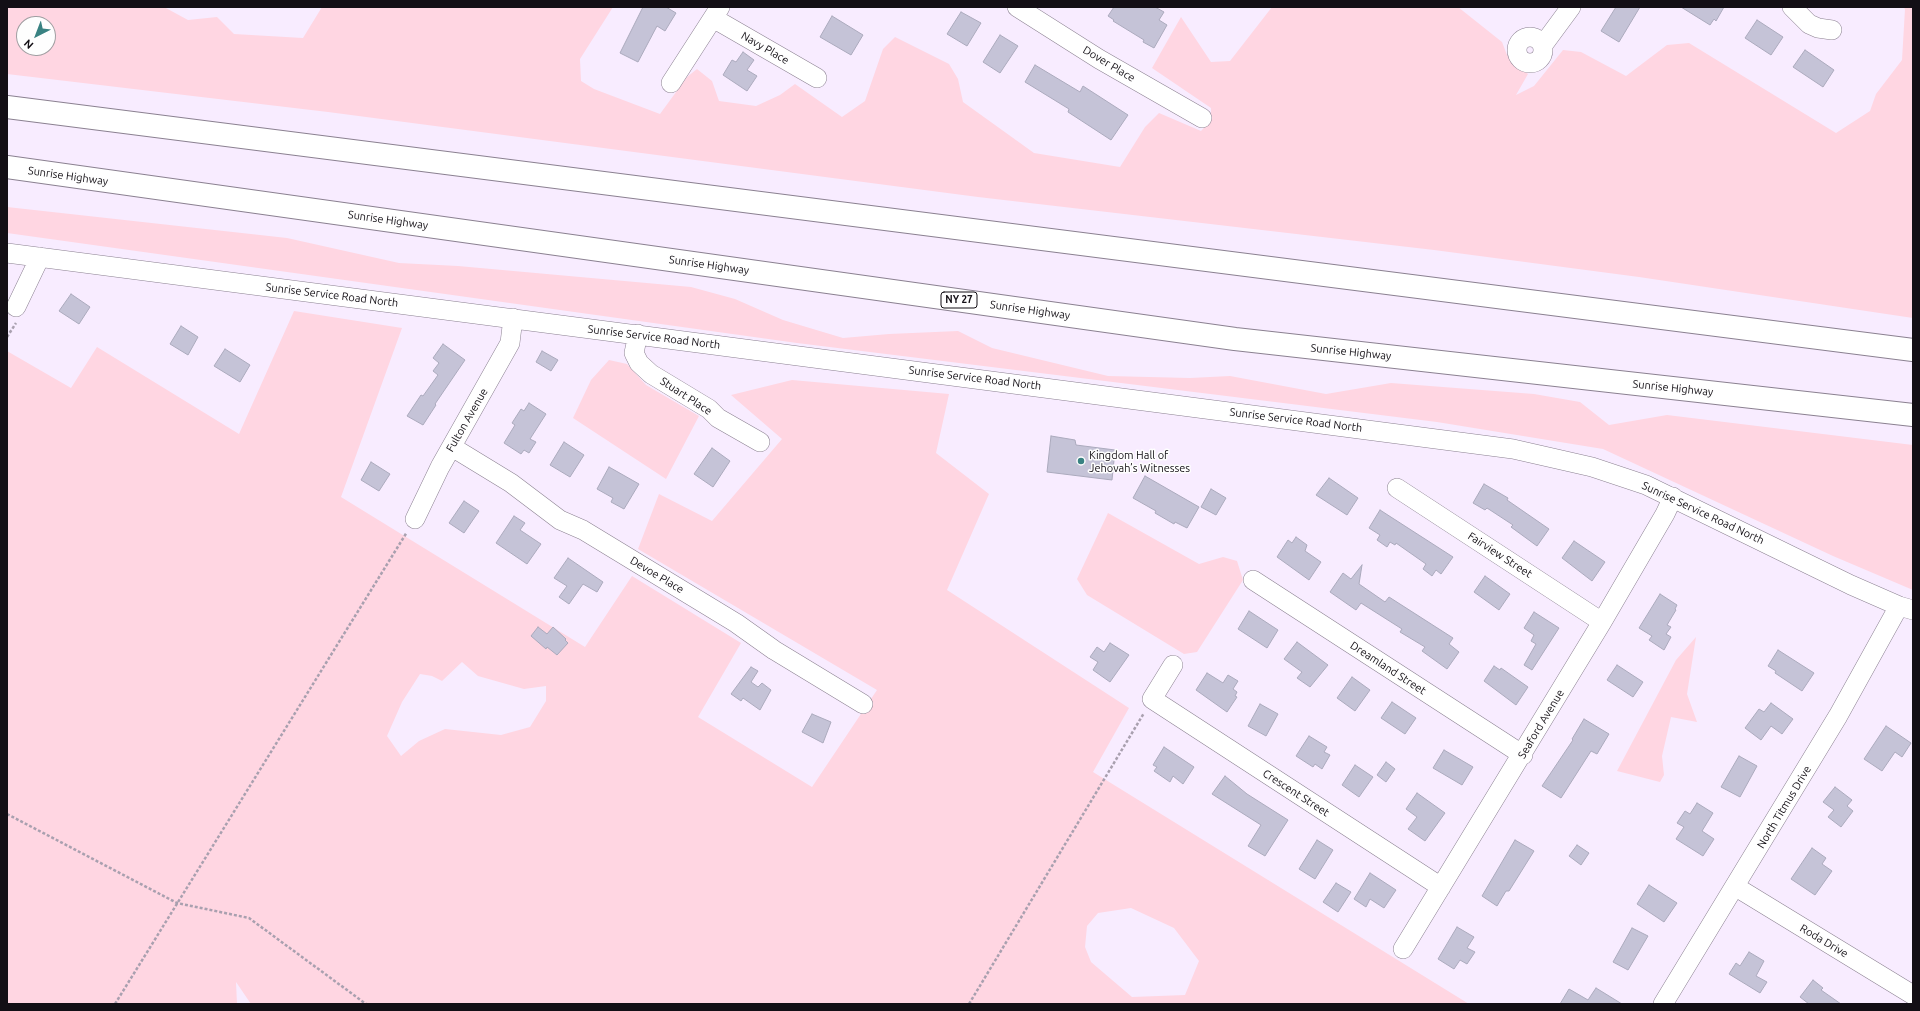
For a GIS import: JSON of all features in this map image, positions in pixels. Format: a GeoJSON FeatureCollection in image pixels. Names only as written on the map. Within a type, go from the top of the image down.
{"type":"FeatureCollection","features":[{"type":"Feature","properties":{"kind":"highway"},"geometry":{"type":"LineString","coordinates":[[7,107],[1913,350]]}},
{"type":"Feature","properties":{"kind":"highway","name":"Sunrise Highway"},"geometry":{"type":"LineString","coordinates":[[7,167],[1235,339],[1913,415]]}},
{"type":"Feature","properties":{"kind":"street","name":"Dover Place"},"geometry":{"type":"LineString","coordinates":[[1017,7],[1099,59],[1202,118]]}},
{"type":"Feature","properties":{"kind":"street"},"geometry":{"type":"LineString","coordinates":[[1542,45],[1571,7]]}},
{"type":"Feature","properties":{"kind":"street"},"geometry":{"type":"LineString","coordinates":[[1792,7],[1809,24],[1818,28],[1832,30]]}},
{"type":"Feature","properties":{"kind":"street"},"geometry":{"type":"LineString","coordinates":[[671,83],[717,12]]}},
{"type":"Feature","properties":{"kind":"street","name":"Navy Place"},"geometry":{"type":"LineString","coordinates":[[717,12],[817,78]]}},
{"type":"Feature","properties":{"kind":"street","name":"Sunrise Service Road North"},"geometry":{"type":"LineString","coordinates":[[7,253],[1513,449],[1592,467],[1646,485],[1851,585],[1906,608]]}},
{"type":"Feature","properties":{"kind":"street"},"geometry":{"type":"LineString","coordinates":[[16,306],[40,257]]}},
{"type":"Feature","properties":{"kind":"street","name":"Fulton Avenue"},"geometry":{"type":"LineString","coordinates":[[415,519],[452,447],[510,343],[513,318]]}},
{"type":"Feature","properties":{"kind":"street","name":"Stuart Place"},"geometry":{"type":"LineString","coordinates":[[638,334],[634,354],[643,367],[651,374],[709,409],[718,418],[760,442]]}},
{"type":"Feature","properties":{"kind":"street","name":"Devoe Place"},"geometry":{"type":"LineString","coordinates":[[452,447],[511,484],[560,520],[583,530],[736,623],[774,650],[862,704]]}},
{"type":"Feature","properties":{"kind":"street","name":"Fairview Street"},"geometry":{"type":"LineString","coordinates":[[1398,488],[1602,622]]}},
{"type":"Feature","properties":{"kind":"street","name":"Seaford Avenue"},"geometry":{"type":"LineString","coordinates":[[1403,949],[1602,622],[1665,514],[1673,497]]}},
{"type":"Feature","properties":{"kind":"street","name":"Dreamland Street"},"geometry":{"type":"LineString","coordinates":[[1253,580],[1522,755]]}},
{"type":"Feature","properties":{"kind":"street","name":"North Titmus Drive"},"geometry":{"type":"LineString","coordinates":[[1664,1004],[1838,716],[1906,608]]}},
{"type":"Feature","properties":{"kind":"street"},"geometry":{"type":"LineString","coordinates":[[1152,699],[1173,665]]}},
{"type":"Feature","properties":{"kind":"street","name":"Crescent Street"},"geometry":{"type":"LineString","coordinates":[[1152,699],[1441,887]]}},
{"type":"Feature","properties":{"kind":"street","name":"Roda Drive"},"geometry":{"type":"LineString","coordinates":[[1736,887],[1913,994]]}},
{"type":"Feature","properties":{"kind":"path"},"geometry":{"type":"LineString","coordinates":[[115,1004],[415,519]]}},
{"type":"Feature","properties":{"kind":"path"},"geometry":{"type":"LineString","coordinates":[[969,1004],[1085,811],[1115,758],[1152,699]]}},
{"type":"Feature","properties":{"kind":"path"},"geometry":{"type":"LineString","coordinates":[[7,814],[177,903],[248,918],[366,1004]]}},
{"type":"Feature","properties":{"kind":"shaded area"},"geometry":{"type":"Polygon","coordinates":[[[7,7],[164,7],[188,20],[217,17],[234,34],[303,38],[322,7],[613,7],[580,59],[581,81],[594,89],[660,114],[687,77],[697,69],[712,81],[719,101],[756,106],[780,95],[795,84],[842,117],[865,101],[883,49],[895,37],[949,64],[958,79],[963,102],[1034,153],[1120,167],[1145,127],[1159,113],[1201,131],[1211,120],[1211,108],[1152,68],[1181,17],[1211,62],[1230,61],[1272,7],[1458,7],[1502,42],[1507,55],[1528,74],[1516,95],[1534,86],[1563,50],[1581,52],[1626,76],[1667,45],[1689,43],[1836,133],[1870,111],[1876,94],[1902,60],[1905,9],[1903,7],[1913,7],[1913,318],[1639,277],[1434,250],[978,197],[328,112],[7,74],[7,7]]]}},
{"type":"Feature","properties":{"kind":"shaded area"},"geometry":{"type":"Polygon","coordinates":[[[7,207],[287,238],[399,263],[458,266],[691,287],[735,299],[783,320],[843,338],[958,331],[992,348],[1108,376],[1190,378],[1230,376],[1326,394],[1391,383],[1534,394],[1580,402],[1609,425],[1667,415],[1913,445],[1913,590],[1833,556],[1603,449],[1437,422],[797,343],[7,233],[7,207]]]}},
{"type":"Feature","properties":{"kind":"shaded area"},"geometry":{"type":"Polygon","coordinates":[[[294,311],[402,328],[341,497],[585,647],[632,576],[741,643],[698,717],[812,787],[877,690],[638,549],[659,494],[712,521],[782,439],[731,395],[792,380],[949,394],[936,453],[989,494],[947,590],[1129,708],[1093,772],[1469,1004],[251,1004],[236,982],[237,1004],[7,1004],[7,351],[71,388],[97,347],[239,434],[294,311]],[[462,662],[442,681],[432,676],[420,674],[402,702],[387,736],[401,756],[419,741],[445,729],[501,735],[530,727],[546,701],[546,686],[524,689],[478,676],[462,662]],[[1131,908],[1098,913],[1087,926],[1085,947],[1091,962],[1132,997],[1185,995],[1199,961],[1174,928],[1131,908]]]}},
{"type":"Feature","properties":{"kind":"shaded area"},"geometry":{"type":"Polygon","coordinates":[[[609,360],[627,364],[646,385],[699,416],[666,479],[573,418],[591,380],[609,360]]]}},
{"type":"Feature","properties":{"kind":"shaded area"},"geometry":{"type":"Polygon","coordinates":[[[1108,513],[1199,564],[1223,557],[1237,561],[1243,580],[1197,652],[1184,654],[1087,595],[1077,579],[1108,513]]]}},
{"type":"Feature","properties":{"kind":"shaded area"},"geometry":{"type":"Polygon","coordinates":[[[1696,637],[1687,694],[1697,722],[1671,717],[1662,756],[1664,775],[1660,782],[1617,771],[1676,660],[1696,637]]]}},
{"type":"Feature","properties":{"kind":"building"},"geometry":{"type":"Polygon","coordinates":[[[643,7],[666,7],[676,13],[665,31],[657,26],[638,62],[620,53],[643,7]]]}},
{"type":"Feature","properties":{"kind":"building"},"geometry":{"type":"Polygon","coordinates":[[[1114,7],[1155,7],[1164,12],[1159,20],[1167,25],[1154,48],[1143,42],[1144,40],[1113,21],[1114,20],[1108,16],[1114,7]]]}},
{"type":"Feature","properties":{"kind":"building"},"geometry":{"type":"Polygon","coordinates":[[[1616,7],[1640,7],[1619,42],[1601,31],[1616,7]]]}},
{"type":"Feature","properties":{"kind":"building"},"geometry":{"type":"Polygon","coordinates":[[[1681,7],[1724,7],[1716,21],[1714,19],[1710,25],[1681,7]]]}},
{"type":"Feature","properties":{"kind":"building"},"geometry":{"type":"Polygon","coordinates":[[[961,12],[981,23],[967,46],[947,34],[961,12]]]}},
{"type":"Feature","properties":{"kind":"building"},"geometry":{"type":"Polygon","coordinates":[[[832,16],[863,35],[851,55],[820,37],[832,16]]]}},
{"type":"Feature","properties":{"kind":"building"},"geometry":{"type":"Polygon","coordinates":[[[1757,20],[1783,37],[1771,55],[1745,38],[1757,20]]]}},
{"type":"Feature","properties":{"kind":"building"},"geometry":{"type":"Polygon","coordinates":[[[1000,35],[1018,46],[1000,73],[983,62],[1000,35]]]}},
{"type":"Feature","properties":{"kind":"building"},"geometry":{"type":"Polygon","coordinates":[[[1805,50],[1834,70],[1823,87],[1793,67],[1805,50]]]}},
{"type":"Feature","properties":{"kind":"building"},"geometry":{"type":"Polygon","coordinates":[[[743,52],[754,60],[747,70],[757,76],[747,91],[723,75],[732,60],[736,62],[743,52]]]}},
{"type":"Feature","properties":{"kind":"building"},"geometry":{"type":"Polygon","coordinates":[[[1035,65],[1080,92],[1083,86],[1128,115],[1111,140],[1068,112],[1069,109],[1025,82],[1035,65]]]}},
{"type":"Feature","properties":{"kind":"building"},"geometry":{"type":"Polygon","coordinates":[[[71,294],[90,307],[79,324],[59,311],[71,294]]]}},
{"type":"Feature","properties":{"kind":"building"},"geometry":{"type":"Polygon","coordinates":[[[181,326],[198,337],[188,355],[170,344],[181,326]]]}},
{"type":"Feature","properties":{"kind":"building"},"geometry":{"type":"Polygon","coordinates":[[[443,344],[465,360],[435,404],[436,405],[423,425],[407,416],[421,395],[423,396],[438,375],[433,371],[439,363],[433,358],[443,344]]]}},
{"type":"Feature","properties":{"kind":"building"},"geometry":{"type":"Polygon","coordinates":[[[225,349],[250,365],[240,382],[214,366],[225,349]]]}},
{"type":"Feature","properties":{"kind":"building"},"geometry":{"type":"Polygon","coordinates":[[[542,351],[558,360],[551,371],[536,362],[542,351]]]}},
{"type":"Feature","properties":{"kind":"building"},"geometry":{"type":"Polygon","coordinates":[[[529,403],[546,414],[530,439],[536,442],[529,453],[524,450],[521,454],[504,443],[515,425],[512,423],[521,409],[524,411],[529,403]]]}},
{"type":"Feature","properties":{"kind":"building","name":"Kingdom Hall of Jehovah’s Witnesses"},"geometry":{"type":"Polygon","coordinates":[[[1051,436],[1075,440],[1076,445],[1115,450],[1112,480],[1047,472],[1051,436]]]}},
{"type":"Feature","properties":{"kind":"building"},"geometry":{"type":"Polygon","coordinates":[[[564,442],[584,455],[570,477],[550,465],[564,442]]]}},
{"type":"Feature","properties":{"kind":"building"},"geometry":{"type":"Polygon","coordinates":[[[712,448],[730,461],[713,487],[694,474],[712,448]]]}},
{"type":"Feature","properties":{"kind":"building"},"geometry":{"type":"Polygon","coordinates":[[[371,462],[390,474],[379,491],[361,480],[371,462]]]}},
{"type":"Feature","properties":{"kind":"building"},"geometry":{"type":"Polygon","coordinates":[[[609,467],[639,484],[624,509],[611,502],[613,498],[597,489],[609,467]]]}},
{"type":"Feature","properties":{"kind":"building"},"geometry":{"type":"Polygon","coordinates":[[[1145,476],[1199,507],[1187,528],[1175,522],[1174,524],[1155,513],[1156,511],[1133,498],[1145,476]]]}},
{"type":"Feature","properties":{"kind":"building"},"geometry":{"type":"Polygon","coordinates":[[[1329,478],[1358,498],[1347,515],[1316,495],[1329,478]]]}},
{"type":"Feature","properties":{"kind":"building"},"geometry":{"type":"Polygon","coordinates":[[[1484,484],[1508,498],[1507,500],[1549,529],[1537,546],[1511,527],[1513,525],[1487,508],[1485,510],[1473,503],[1484,484]]]}},
{"type":"Feature","properties":{"kind":"building"},"geometry":{"type":"Polygon","coordinates":[[[1211,489],[1226,498],[1216,515],[1201,507],[1211,489]]]}},
{"type":"Feature","properties":{"kind":"building"},"geometry":{"type":"Polygon","coordinates":[[[464,501],[479,511],[464,533],[449,523],[464,501]]]}},
{"type":"Feature","properties":{"kind":"building"},"geometry":{"type":"Polygon","coordinates":[[[1380,510],[1453,557],[1441,574],[1436,570],[1432,576],[1423,569],[1426,564],[1396,543],[1395,545],[1390,542],[1387,547],[1377,540],[1380,535],[1369,528],[1380,510]]]}},
{"type":"Feature","properties":{"kind":"building"},"geometry":{"type":"Polygon","coordinates":[[[514,516],[525,523],[520,530],[541,544],[527,564],[496,543],[514,516]]]}},
{"type":"Feature","properties":{"kind":"building"},"geometry":{"type":"Polygon","coordinates":[[[1296,537],[1307,545],[1305,551],[1321,562],[1309,580],[1277,557],[1288,540],[1292,543],[1296,537]]]}},
{"type":"Feature","properties":{"kind":"building"},"geometry":{"type":"Polygon","coordinates":[[[1574,541],[1605,562],[1592,581],[1562,558],[1574,541]]]}},
{"type":"Feature","properties":{"kind":"building"},"geometry":{"type":"Polygon","coordinates":[[[568,558],[603,582],[597,592],[583,584],[569,604],[559,597],[567,586],[554,578],[568,558]]]}},
{"type":"Feature","properties":{"kind":"building"},"geometry":{"type":"Polygon","coordinates":[[[1362,565],[1359,584],[1385,602],[1389,597],[1453,638],[1449,644],[1459,652],[1447,669],[1422,651],[1425,647],[1400,632],[1402,629],[1361,603],[1356,610],[1330,592],[1343,573],[1351,579],[1362,565]]]}},
{"type":"Feature","properties":{"kind":"building"},"geometry":{"type":"Polygon","coordinates":[[[1485,576],[1510,594],[1499,610],[1474,592],[1485,576]]]}},
{"type":"Feature","properties":{"kind":"building"},"geometry":{"type":"Polygon","coordinates":[[[1660,594],[1677,605],[1676,610],[1667,625],[1671,627],[1666,634],[1671,637],[1664,650],[1649,640],[1652,636],[1639,628],[1660,594]]]}},
{"type":"Feature","properties":{"kind":"building"},"geometry":{"type":"Polygon","coordinates":[[[1249,611],[1278,630],[1267,648],[1238,629],[1249,611]]]}},
{"type":"Feature","properties":{"kind":"building"},"geometry":{"type":"Polygon","coordinates":[[[1534,612],[1559,628],[1532,670],[1524,665],[1536,644],[1531,641],[1534,635],[1524,628],[1534,612]]]}},
{"type":"Feature","properties":{"kind":"building"},"geometry":{"type":"Polygon","coordinates":[[[538,627],[547,634],[553,627],[566,639],[565,640],[568,643],[557,655],[547,647],[546,649],[531,636],[538,627]]]}},
{"type":"Feature","properties":{"kind":"building"},"geometry":{"type":"Polygon","coordinates":[[[1297,642],[1328,665],[1310,687],[1297,678],[1302,672],[1284,659],[1297,642]]]}},
{"type":"Feature","properties":{"kind":"building"},"geometry":{"type":"Polygon","coordinates":[[[1110,643],[1129,655],[1110,682],[1093,670],[1098,662],[1090,657],[1097,647],[1104,652],[1110,643]]]}},
{"type":"Feature","properties":{"kind":"building"},"geometry":{"type":"Polygon","coordinates":[[[1778,650],[1814,673],[1802,691],[1775,673],[1776,671],[1768,666],[1778,650]]]}},
{"type":"Feature","properties":{"kind":"building"},"geometry":{"type":"Polygon","coordinates":[[[1617,665],[1643,682],[1633,697],[1607,680],[1617,665]]]}},
{"type":"Feature","properties":{"kind":"building"},"geometry":{"type":"Polygon","coordinates":[[[1494,666],[1500,670],[1501,668],[1528,687],[1516,705],[1484,681],[1494,666]]]}},
{"type":"Feature","properties":{"kind":"building"},"geometry":{"type":"Polygon","coordinates":[[[751,667],[758,671],[751,682],[758,687],[762,683],[771,690],[760,710],[743,698],[741,701],[731,694],[751,667]]]}},
{"type":"Feature","properties":{"kind":"building"},"geometry":{"type":"Polygon","coordinates":[[[1207,673],[1223,683],[1228,675],[1238,681],[1233,689],[1237,692],[1235,696],[1237,697],[1227,712],[1196,690],[1207,673]]]}},
{"type":"Feature","properties":{"kind":"building"},"geometry":{"type":"Polygon","coordinates":[[[1352,677],[1370,690],[1355,711],[1337,698],[1352,677]]]}},
{"type":"Feature","properties":{"kind":"building"},"geometry":{"type":"Polygon","coordinates":[[[1392,702],[1416,718],[1405,734],[1381,718],[1392,702]]]}},
{"type":"Feature","properties":{"kind":"building"},"geometry":{"type":"Polygon","coordinates":[[[1771,703],[1793,719],[1782,734],[1771,726],[1761,740],[1745,728],[1759,709],[1764,712],[1771,703]]]}},
{"type":"Feature","properties":{"kind":"building"},"geometry":{"type":"Polygon","coordinates":[[[1260,704],[1278,714],[1266,736],[1248,726],[1260,704]]]}},
{"type":"Feature","properties":{"kind":"building"},"geometry":{"type":"Polygon","coordinates":[[[812,714],[831,722],[823,743],[802,732],[812,714]]]}},
{"type":"Feature","properties":{"kind":"building"},"geometry":{"type":"Polygon","coordinates":[[[1584,719],[1609,734],[1597,754],[1591,751],[1561,798],[1542,786],[1573,740],[1572,739],[1584,719]]]}},
{"type":"Feature","properties":{"kind":"building"},"geometry":{"type":"Polygon","coordinates":[[[1886,726],[1911,743],[1902,757],[1895,752],[1882,771],[1864,759],[1886,726]]]}},
{"type":"Feature","properties":{"kind":"building"},"geometry":{"type":"Polygon","coordinates":[[[1309,736],[1327,747],[1324,752],[1330,755],[1322,769],[1315,764],[1313,767],[1296,756],[1309,736]]]}},
{"type":"Feature","properties":{"kind":"building"},"geometry":{"type":"Polygon","coordinates":[[[1164,747],[1194,767],[1183,784],[1173,776],[1170,782],[1154,771],[1157,767],[1153,765],[1164,747]]]}},
{"type":"Feature","properties":{"kind":"building"},"geometry":{"type":"Polygon","coordinates":[[[1444,750],[1473,767],[1462,785],[1433,768],[1444,750]]]}},
{"type":"Feature","properties":{"kind":"building"},"geometry":{"type":"Polygon","coordinates":[[[1739,756],[1757,766],[1740,797],[1721,787],[1739,756]]]}},
{"type":"Feature","properties":{"kind":"building"},"geometry":{"type":"Polygon","coordinates":[[[1386,762],[1395,769],[1386,782],[1377,775],[1386,762]]]}},
{"type":"Feature","properties":{"kind":"building"},"geometry":{"type":"Polygon","coordinates":[[[1355,765],[1373,777],[1359,797],[1342,785],[1355,765]]]}},
{"type":"Feature","properties":{"kind":"building"},"geometry":{"type":"Polygon","coordinates":[[[1225,776],[1247,794],[1288,820],[1265,856],[1248,846],[1261,825],[1212,794],[1225,776]]]}},
{"type":"Feature","properties":{"kind":"building"},"geometry":{"type":"Polygon","coordinates":[[[1835,787],[1852,800],[1847,806],[1853,811],[1841,827],[1828,817],[1834,810],[1823,802],[1835,787]]]}},
{"type":"Feature","properties":{"kind":"building"},"geometry":{"type":"Polygon","coordinates":[[[1417,793],[1445,813],[1425,841],[1408,829],[1417,817],[1406,809],[1417,793]]]}},
{"type":"Feature","properties":{"kind":"building"},"geometry":{"type":"Polygon","coordinates":[[[1697,803],[1713,813],[1702,831],[1714,839],[1703,856],[1676,839],[1684,827],[1677,823],[1685,811],[1690,814],[1697,803]]]}},
{"type":"Feature","properties":{"kind":"building"},"geometry":{"type":"Polygon","coordinates":[[[1317,840],[1333,850],[1315,879],[1299,869],[1317,840]]]}},
{"type":"Feature","properties":{"kind":"building"},"geometry":{"type":"Polygon","coordinates":[[[1515,840],[1534,851],[1509,891],[1506,891],[1497,906],[1482,896],[1515,840]]]}},
{"type":"Feature","properties":{"kind":"building"},"geometry":{"type":"Polygon","coordinates":[[[1577,845],[1589,853],[1581,865],[1569,856],[1577,845]]]}},
{"type":"Feature","properties":{"kind":"building"},"geometry":{"type":"Polygon","coordinates":[[[1812,848],[1826,858],[1822,864],[1832,871],[1815,895],[1791,879],[1812,848]]]}},
{"type":"Feature","properties":{"kind":"building"},"geometry":{"type":"Polygon","coordinates":[[[1370,873],[1396,890],[1384,908],[1370,899],[1366,907],[1354,899],[1370,873]]]}},
{"type":"Feature","properties":{"kind":"building"},"geometry":{"type":"Polygon","coordinates":[[[1336,883],[1351,892],[1338,912],[1323,902],[1336,883]]]}},
{"type":"Feature","properties":{"kind":"building"},"geometry":{"type":"Polygon","coordinates":[[[1649,885],[1677,903],[1664,922],[1637,904],[1649,885]]]}},
{"type":"Feature","properties":{"kind":"building"},"geometry":{"type":"Polygon","coordinates":[[[1457,927],[1474,937],[1467,948],[1475,952],[1467,964],[1460,960],[1454,969],[1438,959],[1457,927]]]}},
{"type":"Feature","properties":{"kind":"building"},"geometry":{"type":"Polygon","coordinates":[[[1632,928],[1648,936],[1628,970],[1613,962],[1632,928]]]}},
{"type":"Feature","properties":{"kind":"building"},"geometry":{"type":"Polygon","coordinates":[[[1749,952],[1764,961],[1756,976],[1767,982],[1760,993],[1729,974],[1736,963],[1740,966],[1749,952]]]}},
{"type":"Feature","properties":{"kind":"building"},"geometry":{"type":"Polygon","coordinates":[[[1813,980],[1823,988],[1821,990],[1841,1004],[1809,1004],[1800,997],[1813,980]]]}},
{"type":"Feature","properties":{"kind":"building"},"geometry":{"type":"Polygon","coordinates":[[[1596,988],[1622,1004],[1560,1004],[1569,989],[1588,1000],[1596,988]]]}},
{"type":"Feature","properties":{"kind":"place","name":"Kingdom Hall of Jehovah’s Witnesses"},"geometry":{"type":"Point","coordinates":[1081,461]}}]}
